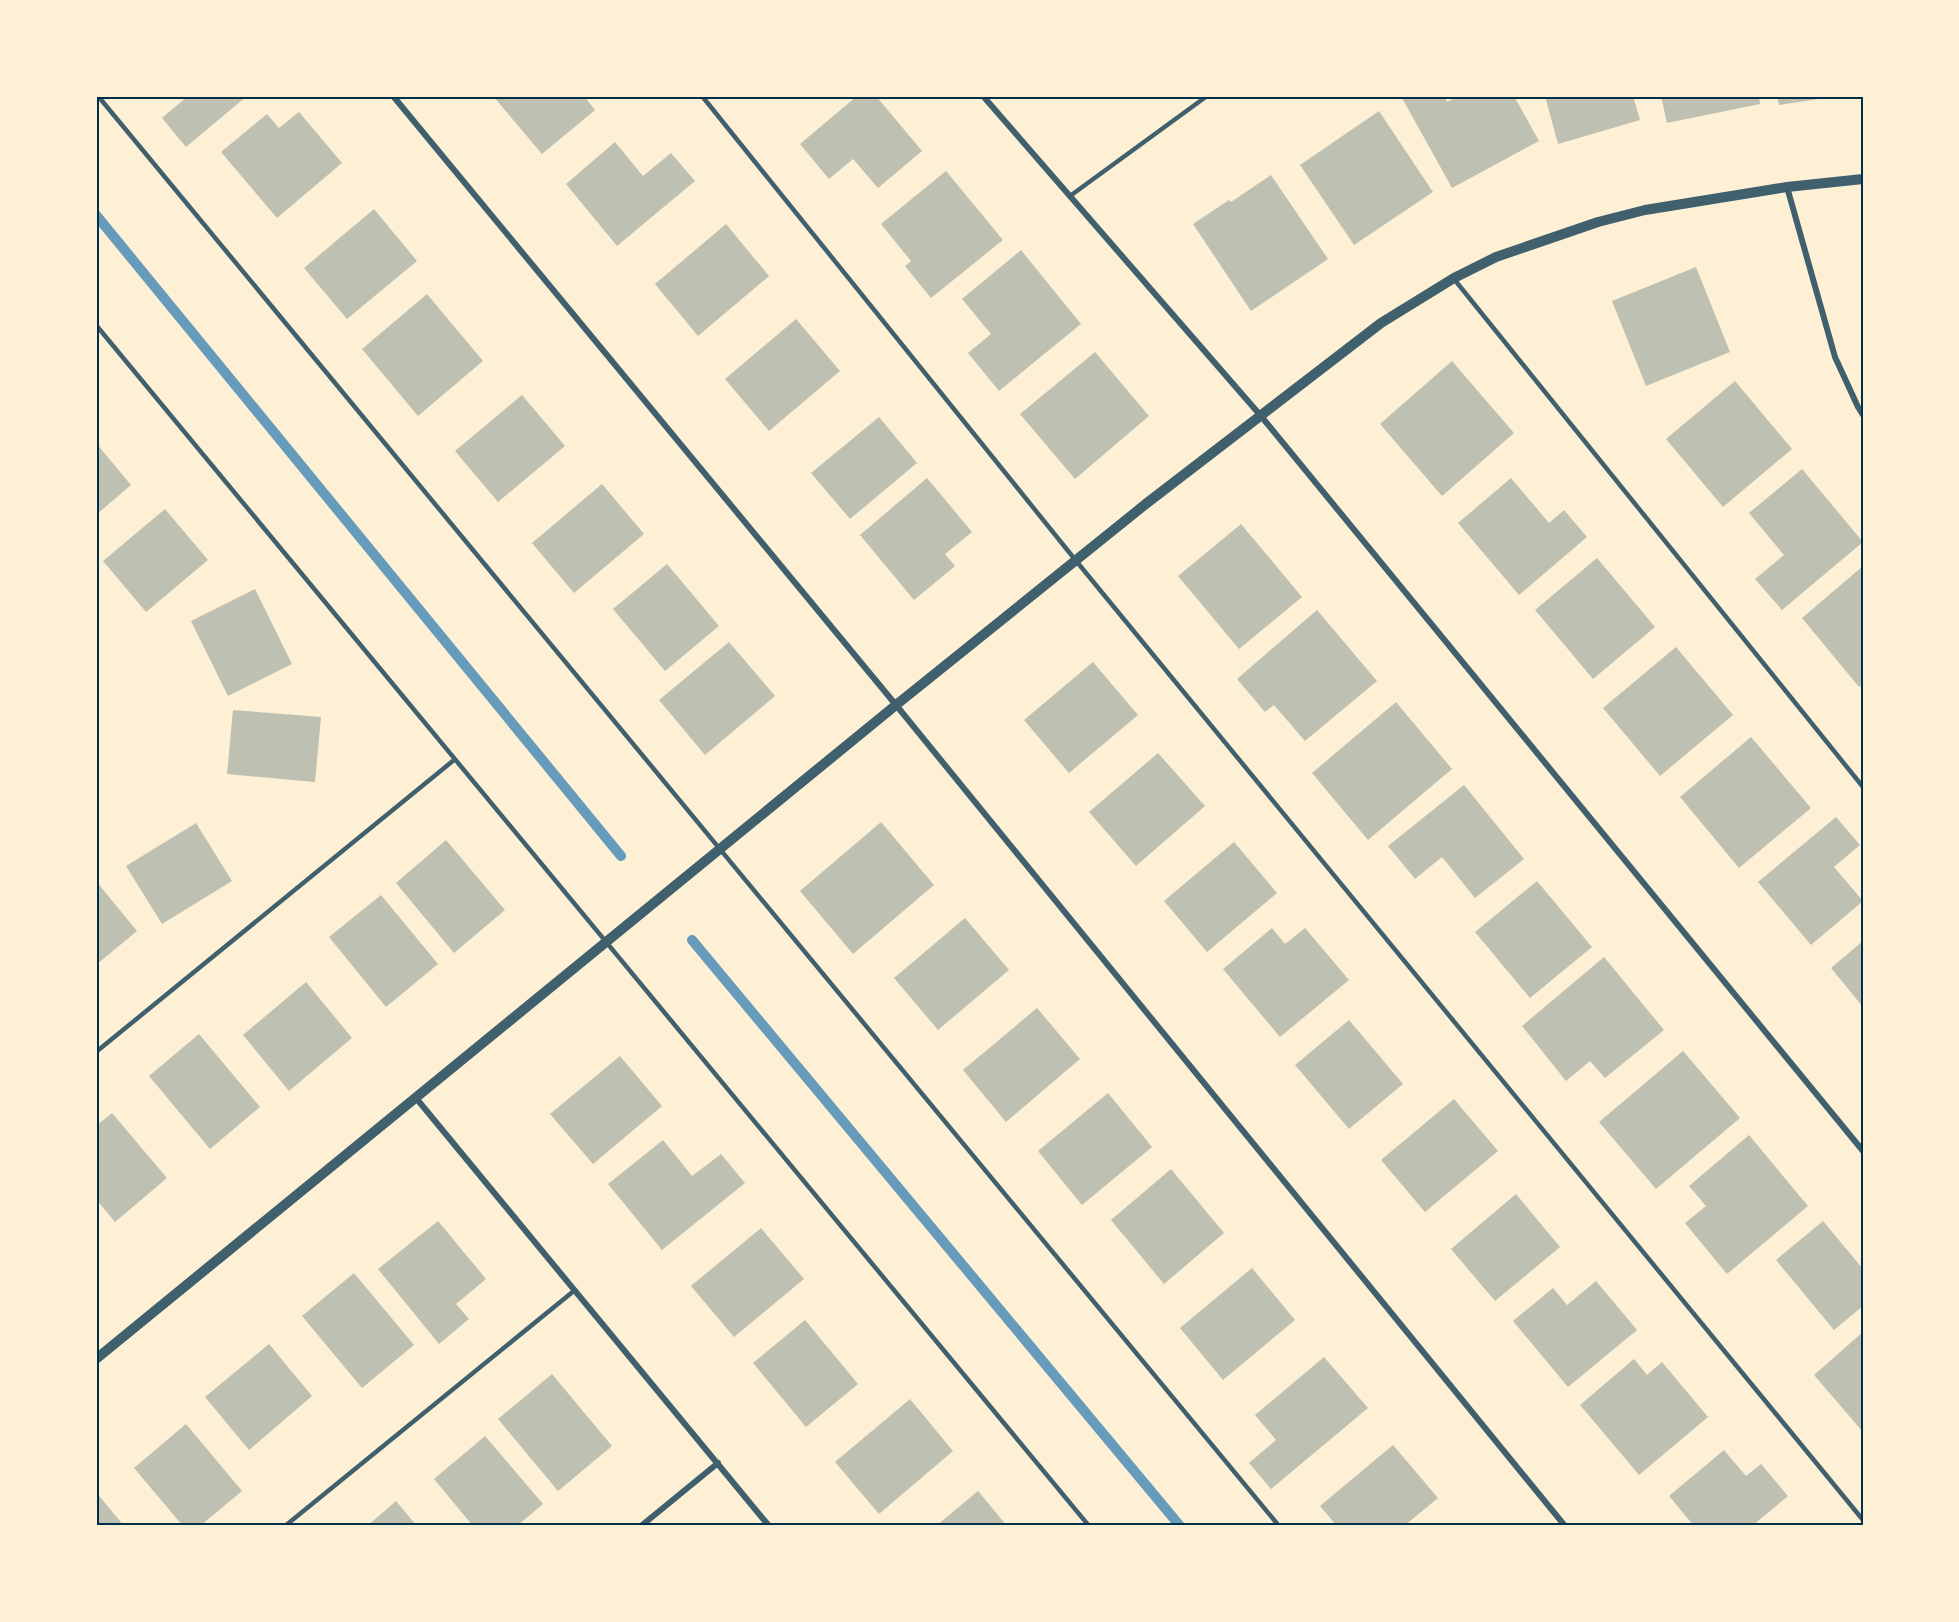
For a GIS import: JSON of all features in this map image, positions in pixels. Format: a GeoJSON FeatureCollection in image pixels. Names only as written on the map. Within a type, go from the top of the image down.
{"type":"FeatureCollection","features":[{"type":"Feature","properties":{"kind":"street"},"geometry":{"type":"LineString","coordinates":[[393,96],[896,705],[1565,1526]]}},
{"type":"Feature","properties":{"kind":"street"},"geometry":{"type":"LineString","coordinates":[[983,96],[1261,416],[1863,1151]]}},
{"type":"Feature","properties":{"kind":"street"},"geometry":{"type":"LineString","coordinates":[[96,1359],[896,705],[1148,503],[1381,323],[1454,278],[1497,257],[1598,222],[1645,210],[1787,187],[1863,179]]}},
{"type":"Feature","properties":{"kind":"street"},"geometry":{"type":"LineString","coordinates":[[1787,187],[1835,357],[1863,415]]}},
{"type":"Feature","properties":{"kind":"street"},"geometry":{"type":"LineString","coordinates":[[416,1098],[769,1526]]}},
{"type":"Feature","properties":{"kind":"street"},"geometry":{"type":"LineString","coordinates":[[641,1526],[718,1463]]}},
{"type":"Feature","properties":{"kind":"lane"},"geometry":{"type":"LineString","coordinates":[[98,96],[1279,1526]]}},
{"type":"Feature","properties":{"kind":"lane"},"geometry":{"type":"LineString","coordinates":[[702,96],[1077,562],[1863,1520]]}},
{"type":"Feature","properties":{"kind":"lane"},"geometry":{"type":"LineString","coordinates":[[1070,196],[1207,96]]}},
{"type":"Feature","properties":{"kind":"lane"},"geometry":{"type":"LineString","coordinates":[[1454,278],[1863,787]]}},
{"type":"Feature","properties":{"kind":"lane"},"geometry":{"type":"LineString","coordinates":[[96,326],[1089,1526]]}},
{"type":"Feature","properties":{"kind":"lane"},"geometry":{"type":"LineString","coordinates":[[96,1052],[454,760]]}},
{"type":"Feature","properties":{"kind":"lane"},"geometry":{"type":"LineString","coordinates":[[285,1526],[575,1290]]}},
{"type":"Feature","properties":{"kind":"building"},"geometry":{"type":"Polygon","coordinates":[[[188,96],[247,96],[186,147],[162,118],[188,96]]]}},
{"type":"Feature","properties":{"kind":"building"},"geometry":{"type":"Polygon","coordinates":[[[493,96],[584,96],[595,110],[542,154],[493,96]]]}},
{"type":"Feature","properties":{"kind":"building"},"geometry":{"type":"Polygon","coordinates":[[[857,96],[876,96],[922,151],[878,188],[853,159],[829,179],[800,144],[857,96]]]}},
{"type":"Feature","properties":{"kind":"building"},"geometry":{"type":"Polygon","coordinates":[[[1401,96],[1444,96],[1447,102],[1459,96],[1514,96],[1539,141],[1452,188],[1401,96]]]}},
{"type":"Feature","properties":{"kind":"building"},"geometry":{"type":"Polygon","coordinates":[[[1545,96],[1633,96],[1640,120],[1558,144],[1545,96]]]}},
{"type":"Feature","properties":{"kind":"building"},"geometry":{"type":"Polygon","coordinates":[[[1661,96],[1759,96],[1760,104],[1667,123],[1661,96]]]}},
{"type":"Feature","properties":{"kind":"building"},"geometry":{"type":"Polygon","coordinates":[[[1777,96],[1832,96],[1832,97],[1779,105],[1777,96]]]}},
{"type":"Feature","properties":{"kind":"building"},"geometry":{"type":"Polygon","coordinates":[[[1379,111],[1433,192],[1354,245],[1300,165],[1379,111]]]}},
{"type":"Feature","properties":{"kind":"building"},"geometry":{"type":"Polygon","coordinates":[[[299,112],[342,163],[277,218],[221,152],[267,114],[279,128],[299,112]]]}},
{"type":"Feature","properties":{"kind":"building"},"geometry":{"type":"Polygon","coordinates":[[[615,142],[643,176],[671,153],[695,181],[617,246],[566,184],[615,142]]]}},
{"type":"Feature","properties":{"kind":"building"},"geometry":{"type":"Polygon","coordinates":[[[946,171],[1003,240],[931,298],[905,266],[911,261],[881,224],[946,171]]]}},
{"type":"Feature","properties":{"kind":"building"},"geometry":{"type":"Polygon","coordinates":[[[1271,175],[1328,259],[1251,311],[1193,224],[1271,175]]]}},
{"type":"Feature","properties":{"kind":"building"},"geometry":{"type":"Polygon","coordinates":[[[374,209],[417,261],[347,319],[304,268],[374,209]]]}},
{"type":"Feature","properties":{"kind":"building"},"geometry":{"type":"Polygon","coordinates":[[[726,224],[769,276],[698,336],[655,284],[726,224]]]}},
{"type":"Feature","properties":{"kind":"building"},"geometry":{"type":"Polygon","coordinates":[[[1021,250],[1081,324],[999,391],[968,353],[991,334],[962,299],[1021,250]]]}},
{"type":"Feature","properties":{"kind":"building"},"geometry":{"type":"Polygon","coordinates":[[[1696,267],[1730,352],[1646,386],[1612,301],[1696,267]]]}},
{"type":"Feature","properties":{"kind":"building"},"geometry":{"type":"Polygon","coordinates":[[[427,294],[483,361],[418,416],[362,349],[427,294]]]}},
{"type":"Feature","properties":{"kind":"building"},"geometry":{"type":"Polygon","coordinates":[[[796,319],[840,371],[769,431],[725,379],[796,319]]]}},
{"type":"Feature","properties":{"kind":"building"},"geometry":{"type":"Polygon","coordinates":[[[1095,352],[1149,416],[1075,479],[1020,414],[1095,352]]]}},
{"type":"Feature","properties":{"kind":"building"},"geometry":{"type":"Polygon","coordinates":[[[1452,361],[1514,433],[1442,496],[1380,424],[1452,361]]]}},
{"type":"Feature","properties":{"kind":"building"},"geometry":{"type":"Polygon","coordinates":[[[1735,381],[1792,449],[1723,507],[1666,439],[1735,381]]]}},
{"type":"Feature","properties":{"kind":"building"},"geometry":{"type":"Polygon","coordinates":[[[522,395],[565,446],[498,502],[455,451],[522,395]]]}},
{"type":"Feature","properties":{"kind":"building"},"geometry":{"type":"Polygon","coordinates":[[[879,417],[917,463],[850,519],[811,473],[879,417]]]}},
{"type":"Feature","properties":{"kind":"building"},"geometry":{"type":"Polygon","coordinates":[[[96,443],[131,485],[96,515],[96,443]]]}},
{"type":"Feature","properties":{"kind":"building"},"geometry":{"type":"Polygon","coordinates":[[[1802,469],[1863,542],[1782,610],[1755,579],[1784,555],[1749,513],[1802,469]]]}},
{"type":"Feature","properties":{"kind":"building"},"geometry":{"type":"Polygon","coordinates":[[[927,478],[972,532],[945,554],[955,566],[914,600],[860,535],[927,478]]]}},
{"type":"Feature","properties":{"kind":"building"},"geometry":{"type":"Polygon","coordinates":[[[1511,478],[1549,523],[1564,510],[1587,537],[1519,595],[1458,523],[1511,478]]]}},
{"type":"Feature","properties":{"kind":"building"},"geometry":{"type":"Polygon","coordinates":[[[602,484],[644,534],[574,593],[532,543],[602,484]]]}},
{"type":"Feature","properties":{"kind":"building"},"geometry":{"type":"Polygon","coordinates":[[[165,509],[208,560],[146,612],[103,561],[165,509]]]}},
{"type":"Feature","properties":{"kind":"building"},"geometry":{"type":"Polygon","coordinates":[[[1241,524],[1302,597],[1239,649],[1178,576],[1241,524]]]}},
{"type":"Feature","properties":{"kind":"building"},"geometry":{"type":"Polygon","coordinates":[[[1597,558],[1655,627],[1593,679],[1535,610],[1597,558]]]}},
{"type":"Feature","properties":{"kind":"building"},"geometry":{"type":"Polygon","coordinates":[[[667,564],[719,626],[665,671],[613,609],[667,564]]]}},
{"type":"Feature","properties":{"kind":"building"},"geometry":{"type":"Polygon","coordinates":[[[1863,566],[1863,684],[1859,687],[1802,618],[1863,566]]]}},
{"type":"Feature","properties":{"kind":"building"},"geometry":{"type":"Polygon","coordinates":[[[255,589],[292,664],[228,696],[191,621],[255,589]]]}},
{"type":"Feature","properties":{"kind":"building"},"geometry":{"type":"Polygon","coordinates":[[[1317,610],[1377,681],[1305,741],[1274,705],[1265,712],[1237,679],[1317,610]]]}},
{"type":"Feature","properties":{"kind":"building"},"geometry":{"type":"Polygon","coordinates":[[[729,642],[775,696],[705,755],[659,700],[729,642]]]}},
{"type":"Feature","properties":{"kind":"building"},"geometry":{"type":"Polygon","coordinates":[[[1676,647],[1733,715],[1660,776],[1603,708],[1676,647]]]}},
{"type":"Feature","properties":{"kind":"building"},"geometry":{"type":"Polygon","coordinates":[[[1093,662],[1138,715],[1069,773],[1024,720],[1093,662]]]}},
{"type":"Feature","properties":{"kind":"building"},"geometry":{"type":"Polygon","coordinates":[[[1396,702],[1452,769],[1368,840],[1312,773],[1396,702]]]}},
{"type":"Feature","properties":{"kind":"building"},"geometry":{"type":"Polygon","coordinates":[[[233,710],[321,717],[315,782],[227,774],[233,710]]]}},
{"type":"Feature","properties":{"kind":"building"},"geometry":{"type":"Polygon","coordinates":[[[1751,737],[1811,808],[1739,868],[1680,797],[1751,737]]]}},
{"type":"Feature","properties":{"kind":"building"},"geometry":{"type":"Polygon","coordinates":[[[1158,753],[1205,806],[1136,866],[1089,812],[1158,753]]]}},
{"type":"Feature","properties":{"kind":"building"},"geometry":{"type":"Polygon","coordinates":[[[1464,785],[1524,859],[1475,898],[1442,857],[1415,879],[1388,846],[1464,785]]]}},
{"type":"Feature","properties":{"kind":"building"},"geometry":{"type":"Polygon","coordinates":[[[1836,817],[1860,845],[1834,867],[1863,901],[1811,945],[1758,882],[1836,817]]]}},
{"type":"Feature","properties":{"kind":"building"},"geometry":{"type":"Polygon","coordinates":[[[881,822],[934,885],[853,954],[800,891],[881,822]]]}},
{"type":"Feature","properties":{"kind":"building"},"geometry":{"type":"Polygon","coordinates":[[[196,823],[232,881],[162,924],[126,866],[196,823]]]}},
{"type":"Feature","properties":{"kind":"building"},"geometry":{"type":"Polygon","coordinates":[[[446,840],[505,910],[454,953],[396,883],[446,840]]]}},
{"type":"Feature","properties":{"kind":"building"},"geometry":{"type":"Polygon","coordinates":[[[1234,842],[1277,893],[1207,952],[1164,901],[1234,842]]]}},
{"type":"Feature","properties":{"kind":"building"},"geometry":{"type":"Polygon","coordinates":[[[96,881],[137,931],[96,965],[96,881]]]}},
{"type":"Feature","properties":{"kind":"building"},"geometry":{"type":"Polygon","coordinates":[[[1537,881],[1592,947],[1530,998],[1475,932],[1537,881]]]}},
{"type":"Feature","properties":{"kind":"building"},"geometry":{"type":"Polygon","coordinates":[[[381,895],[438,964],[386,1007],[329,937],[381,895]]]}},
{"type":"Feature","properties":{"kind":"building"},"geometry":{"type":"Polygon","coordinates":[[[965,918],[1009,970],[938,1030],[894,978],[965,918]]]}},
{"type":"Feature","properties":{"kind":"building"},"geometry":{"type":"Polygon","coordinates":[[[1272,928],[1285,944],[1305,928],[1349,980],[1280,1037],[1223,969],[1272,928]]]}},
{"type":"Feature","properties":{"kind":"building"},"geometry":{"type":"Polygon","coordinates":[[[1863,941],[1863,1007],[1831,968],[1863,941]]]}},
{"type":"Feature","properties":{"kind":"building"},"geometry":{"type":"Polygon","coordinates":[[[1604,957],[1664,1030],[1605,1078],[1590,1061],[1566,1081],[1522,1026],[1604,957]]]}},
{"type":"Feature","properties":{"kind":"building"},"geometry":{"type":"Polygon","coordinates":[[[306,982],[352,1038],[289,1091],[243,1035],[306,982]]]}},
{"type":"Feature","properties":{"kind":"building"},"geometry":{"type":"Polygon","coordinates":[[[1037,1008],[1080,1059],[1006,1122],[963,1070],[1037,1008]]]}},
{"type":"Feature","properties":{"kind":"building"},"geometry":{"type":"Polygon","coordinates":[[[1349,1020],[1403,1084],[1349,1129],[1295,1065],[1349,1020]]]}},
{"type":"Feature","properties":{"kind":"building"},"geometry":{"type":"Polygon","coordinates":[[[199,1034],[260,1107],[210,1149],[149,1076],[199,1034]]]}},
{"type":"Feature","properties":{"kind":"building"},"geometry":{"type":"Polygon","coordinates":[[[1683,1051],[1740,1118],[1656,1189],[1599,1122],[1683,1051]]]}},
{"type":"Feature","properties":{"kind":"building"},"geometry":{"type":"Polygon","coordinates":[[[620,1056],[662,1106],[593,1164],[550,1114],[620,1056]]]}},
{"type":"Feature","properties":{"kind":"building"},"geometry":{"type":"Polygon","coordinates":[[[1108,1093],[1152,1147],[1082,1205],[1038,1151],[1108,1093]]]}},
{"type":"Feature","properties":{"kind":"building"},"geometry":{"type":"Polygon","coordinates":[[[1454,1099],[1498,1151],[1425,1212],[1381,1160],[1454,1099]]]}},
{"type":"Feature","properties":{"kind":"building"},"geometry":{"type":"Polygon","coordinates":[[[112,1113],[167,1178],[115,1222],[96,1199],[96,1126],[112,1113]]]}},
{"type":"Feature","properties":{"kind":"building"},"geometry":{"type":"Polygon","coordinates":[[[1749,1135],[1808,1206],[1727,1274],[1685,1223],[1706,1206],[1689,1186],[1749,1135]]]}},
{"type":"Feature","properties":{"kind":"building"},"geometry":{"type":"Polygon","coordinates":[[[663,1140],[692,1176],[721,1154],[745,1183],[662,1250],[608,1184],[663,1140]]]}},
{"type":"Feature","properties":{"kind":"building"},"geometry":{"type":"Polygon","coordinates":[[[1171,1169],[1224,1233],[1164,1284],[1111,1220],[1171,1169]]]}},
{"type":"Feature","properties":{"kind":"building"},"geometry":{"type":"Polygon","coordinates":[[[1516,1194],[1560,1247],[1495,1301],[1451,1249],[1516,1194]]]}},
{"type":"Feature","properties":{"kind":"building"},"geometry":{"type":"Polygon","coordinates":[[[438,1221],[486,1279],[456,1304],[469,1319],[439,1344],[378,1269],[438,1221]]]}},
{"type":"Feature","properties":{"kind":"building"},"geometry":{"type":"Polygon","coordinates":[[[1823,1221],[1863,1269],[1863,1306],[1834,1330],[1776,1260],[1823,1221]]]}},
{"type":"Feature","properties":{"kind":"building"},"geometry":{"type":"Polygon","coordinates":[[[761,1228],[804,1279],[734,1337],[691,1286],[761,1228]]]}},
{"type":"Feature","properties":{"kind":"building"},"geometry":{"type":"Polygon","coordinates":[[[1252,1268],[1295,1320],[1223,1380],[1180,1328],[1252,1268]]]}},
{"type":"Feature","properties":{"kind":"building"},"geometry":{"type":"Polygon","coordinates":[[[354,1273],[414,1345],[362,1388],[302,1316],[354,1273]]]}},
{"type":"Feature","properties":{"kind":"building"},"geometry":{"type":"Polygon","coordinates":[[[1596,1281],[1637,1330],[1568,1387],[1513,1321],[1553,1288],[1567,1305],[1596,1281]]]}},
{"type":"Feature","properties":{"kind":"building"},"geometry":{"type":"Polygon","coordinates":[[[805,1320],[858,1384],[806,1427],[753,1363],[805,1320]]]}},
{"type":"Feature","properties":{"kind":"building"},"geometry":{"type":"Polygon","coordinates":[[[1863,1332],[1863,1432],[1814,1375],[1863,1332]]]}},
{"type":"Feature","properties":{"kind":"building"},"geometry":{"type":"Polygon","coordinates":[[[269,1344],[312,1396],[249,1450],[205,1397],[269,1344]]]}},
{"type":"Feature","properties":{"kind":"building"},"geometry":{"type":"Polygon","coordinates":[[[1324,1357],[1368,1408],[1271,1489],[1249,1463],[1276,1440],[1255,1415],[1324,1357]]]}},
{"type":"Feature","properties":{"kind":"building"},"geometry":{"type":"Polygon","coordinates":[[[1634,1359],[1647,1375],[1662,1362],[1708,1417],[1639,1475],[1580,1405],[1634,1359]]]}},
{"type":"Feature","properties":{"kind":"building"},"geometry":{"type":"Polygon","coordinates":[[[552,1374],[612,1446],[558,1491],[498,1419],[552,1374]]]}},
{"type":"Feature","properties":{"kind":"building"},"geometry":{"type":"Polygon","coordinates":[[[910,1399],[953,1451],[879,1514],[835,1462],[910,1399]]]}},
{"type":"Feature","properties":{"kind":"building"},"geometry":{"type":"Polygon","coordinates":[[[186,1424],[242,1491],[200,1526],[183,1526],[134,1468],[186,1424]]]}},
{"type":"Feature","properties":{"kind":"building"},"geometry":{"type":"Polygon","coordinates":[[[485,1436],[543,1504],[517,1526],[473,1526],[434,1479],[485,1436]]]}},
{"type":"Feature","properties":{"kind":"building"},"geometry":{"type":"Polygon","coordinates":[[[1393,1445],[1438,1498],[1404,1526],[1337,1526],[1320,1506],[1393,1445]]]}},
{"type":"Feature","properties":{"kind":"building"},"geometry":{"type":"Polygon","coordinates":[[[1724,1450],[1746,1476],[1761,1464],[1788,1496],[1752,1526],[1694,1526],[1669,1496],[1724,1450]]]}},
{"type":"Feature","properties":{"kind":"building"},"geometry":{"type":"Polygon","coordinates":[[[978,1491],[1007,1526],[936,1526],[978,1491]]]}},
{"type":"Feature","properties":{"kind":"building"},"geometry":{"type":"Polygon","coordinates":[[[96,1492],[124,1526],[96,1526],[96,1492]]]}},
{"type":"Feature","properties":{"kind":"building"},"geometry":{"type":"Polygon","coordinates":[[[396,1501],[417,1526],[367,1526],[396,1501]]]}},
{"type":"Feature","properties":{"kind":"waterway"},"geometry":{"type":"LineString","coordinates":[[96,215],[621,856]]}},
{"type":"Feature","properties":{"kind":"waterway"},"geometry":{"type":"LineString","coordinates":[[692,940],[1180,1526]]}}]}
